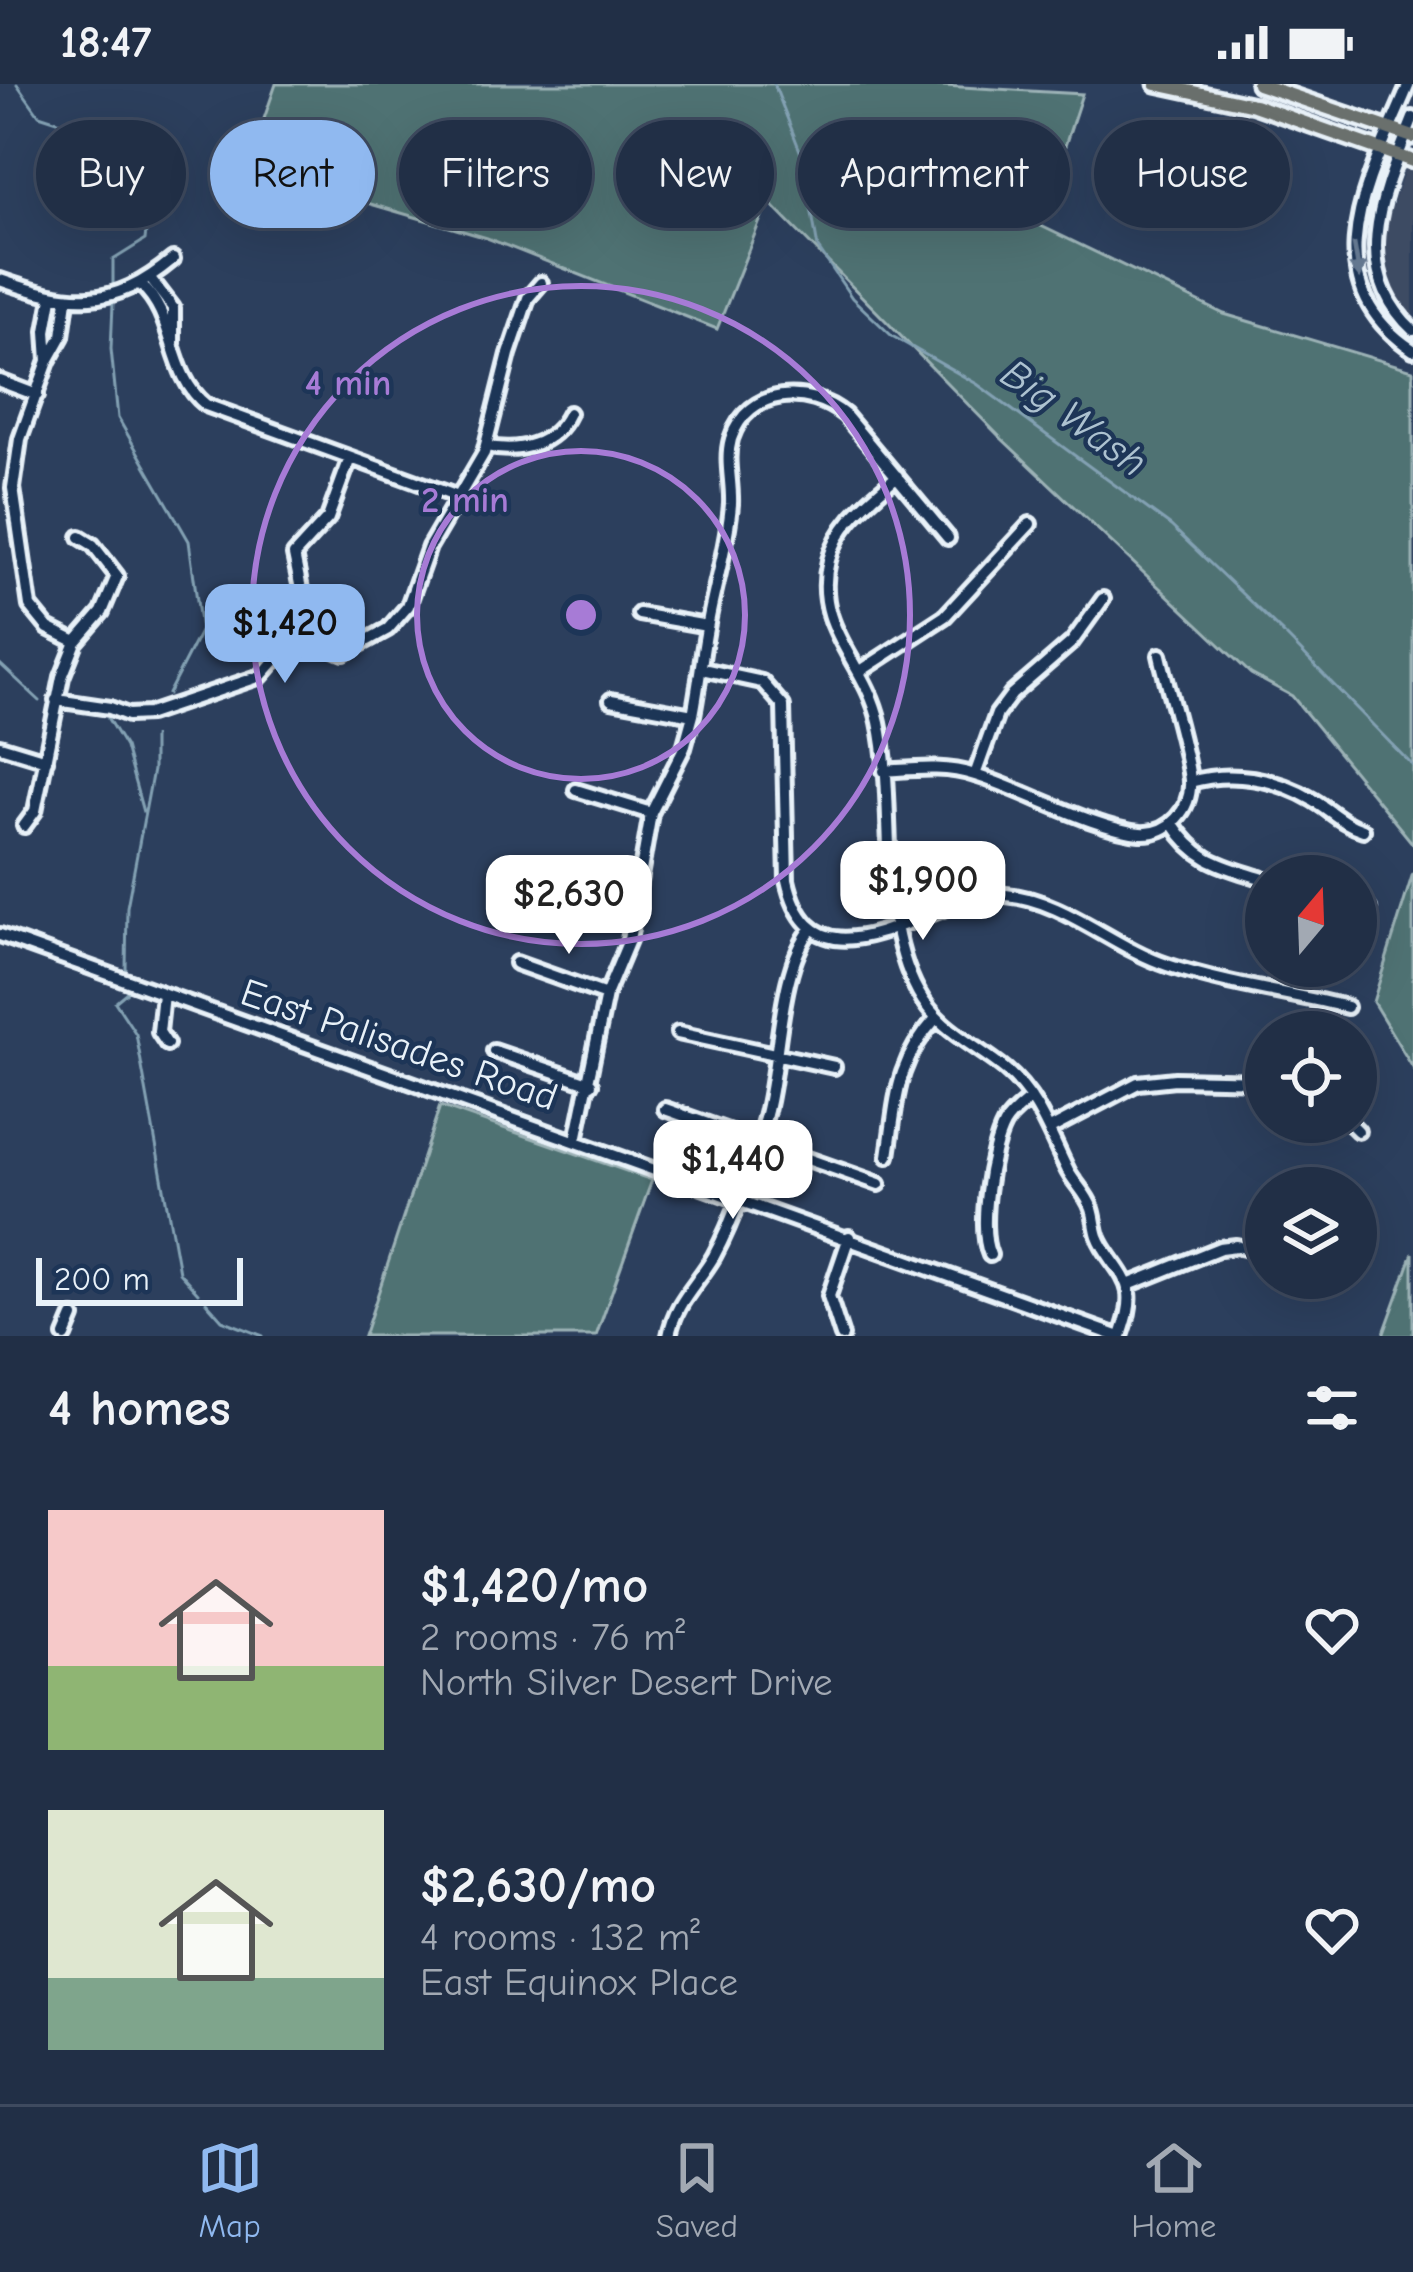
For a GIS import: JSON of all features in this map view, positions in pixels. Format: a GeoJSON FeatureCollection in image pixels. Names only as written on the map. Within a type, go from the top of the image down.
{"type":"FeatureCollection","features":[{"type":"Feature","properties":{"kind":"main road"},"geometry":{"type":"LineString","coordinates":[[1156,84],[1254,105],[1413,161]]}},
{"type":"Feature","properties":{"kind":"main road"},"geometry":{"type":"LineString","coordinates":[[1258,84],[1410,136]]}},
{"type":"Feature","properties":{"kind":"street"},"geometry":{"type":"LineString","coordinates":[[1408,84],[1356,216],[1355,259],[1374,311],[1413,350]]}},
{"type":"Feature","properties":{"kind":"street"},"geometry":{"type":"LineString","coordinates":[[1413,118],[1378,213],[1373,250],[1381,285],[1394,309],[1413,329]]}},
{"type":"Feature","properties":{"kind":"street"},"geometry":{"type":"LineString","coordinates":[[0,280],[52,298],[106,297],[146,281],[173,259]]}},
{"type":"Feature","properties":{"kind":"street"},"geometry":{"type":"LineString","coordinates":[[146,281],[188,389],[206,405],[458,497]]}},
{"type":"Feature","properties":{"kind":"street"},"geometry":{"type":"LineString","coordinates":[[292,632],[344,653],[388,629],[408,606],[429,547],[486,446],[509,354],[528,298],[541,283]]}},
{"type":"Feature","properties":{"kind":"street"},"geometry":{"type":"LineString","coordinates":[[48,361],[46,331],[52,298]]}},
{"type":"Feature","properties":{"kind":"street"},"geometry":{"type":"LineString","coordinates":[[67,300],[62,336],[20,439],[14,474],[30,606],[48,628],[76,642]]}},
{"type":"Feature","properties":{"kind":"street"},"geometry":{"type":"LineString","coordinates":[[0,381],[37,395]]}},
{"type":"Feature","properties":{"kind":"street"},"geometry":{"type":"LineString","coordinates":[[576,1139],[606,995],[629,940],[651,813],[684,748],[693,715],[731,502],[731,439],[742,418],[760,403],[786,394],[809,394],[828,401],[948,538]]}},
{"type":"Feature","properties":{"kind":"street"},"geometry":{"type":"LineString","coordinates":[[486,446],[501,450],[531,446],[559,430],[569,413]]}},
{"type":"Feature","properties":{"kind":"street"},"geometry":{"type":"LineString","coordinates":[[56,700],[110,708],[128,716],[174,709],[261,676],[277,660],[303,599],[294,555],[328,518],[350,458]]}},
{"type":"Feature","properties":{"kind":"street"},"geometry":{"type":"LineString","coordinates":[[897,476],[840,532],[829,562],[826,596],[831,624],[860,672],[879,722],[904,963],[937,1018],[1006,1071],[1031,1098],[1050,1130],[1094,1212],[1099,1238],[1128,1285],[1128,1316],[1119,1336]]}},
{"type":"Feature","properties":{"kind":"street"},"geometry":{"type":"LineString","coordinates":[[860,672],[946,616],[1030,524]]}},
{"type":"Feature","properties":{"kind":"street"},"geometry":{"type":"LineString","coordinates":[[24,826],[35,811],[56,700],[76,642],[102,612],[117,576],[93,545],[80,537]]}},
{"type":"Feature","properties":{"kind":"street"},"geometry":{"type":"LineString","coordinates":[[975,775],[997,714],[1012,694],[1072,642],[1103,599]]}},
{"type":"Feature","properties":{"kind":"street"},"geometry":{"type":"LineString","coordinates":[[639,614],[707,626]]}},
{"type":"Feature","properties":{"kind":"street"},"geometry":{"type":"LineString","coordinates":[[884,771],[941,767],[1117,827],[1154,832],[1173,824],[1185,806],[1190,782],[1160,655]]}},
{"type":"Feature","properties":{"kind":"street"},"geometry":{"type":"LineString","coordinates":[[702,669],[762,682],[783,706],[787,880],[792,903],[812,928],[835,938],[859,940],[975,898],[1003,895],[1034,901],[1165,964],[1347,1007]]}},
{"type":"Feature","properties":{"kind":"street"},"geometry":{"type":"LineString","coordinates":[[611,700],[693,715]]}},
{"type":"Feature","properties":{"kind":"street"},"geometry":{"type":"LineString","coordinates":[[0,746],[46,760]]}},
{"type":"Feature","properties":{"kind":"street"},"geometry":{"type":"LineString","coordinates":[[1190,782],[1210,776],[1261,779],[1292,790],[1363,830]]}},
{"type":"Feature","properties":{"kind":"street"},"geometry":{"type":"LineString","coordinates":[[576,790],[651,813]]}},
{"type":"Feature","properties":{"kind":"street"},"geometry":{"type":"LineString","coordinates":[[1173,824],[1202,858],[1245,873]]}},
{"type":"Feature","properties":{"kind":"street"},"geometry":{"type":"LineString","coordinates":[[553,872],[638,892]]}},
{"type":"Feature","properties":{"kind":"street"},"geometry":{"type":"LineString","coordinates":[[669,1336],[674,1312],[713,1256],[738,1199],[758,1141],[794,957],[812,928]]}},
{"type":"Feature","properties":{"kind":"street","name":"East Palisades Road"},"geometry":{"type":"LineString","coordinates":[[0,935],[1119,1336]]}},
{"type":"Feature","properties":{"kind":"street"},"geometry":{"type":"LineString","coordinates":[[516,963],[606,995]]}},
{"type":"Feature","properties":{"kind":"street"},"geometry":{"type":"LineString","coordinates":[[163,994],[158,1032],[167,1044]]}},
{"type":"Feature","properties":{"kind":"street"},"geometry":{"type":"LineString","coordinates":[[887,1156],[902,1069],[913,1044],[937,1018]]}},
{"type":"Feature","properties":{"kind":"street"},"geometry":{"type":"LineString","coordinates":[[678,1033],[835,1067]]}},
{"type":"Feature","properties":{"kind":"street"},"geometry":{"type":"LineString","coordinates":[[494,1051],[591,1084]]}},
{"type":"Feature","properties":{"kind":"street"},"geometry":{"type":"LineString","coordinates":[[1050,1130],[1138,1083],[1175,1078],[1245,1080]]}},
{"type":"Feature","properties":{"kind":"street"},"geometry":{"type":"LineString","coordinates":[[990,1255],[983,1240],[995,1145],[1007,1119],[1031,1098]]}},
{"type":"Feature","properties":{"kind":"street"},"geometry":{"type":"LineString","coordinates":[[665,1109],[879,1184]]}},
{"type":"Feature","properties":{"kind":"street"},"geometry":{"type":"LineString","coordinates":[[842,1336],[829,1296],[849,1237]]}},
{"type":"Feature","properties":{"kind":"street"},"geometry":{"type":"LineString","coordinates":[[1128,1285],[1220,1247],[1245,1248]]}},
{"type":"Feature","properties":{"kind":"street"},"geometry":{"type":"LineString","coordinates":[[65,1336],[73,1317]]}},
{"type":"Feature","properties":{"kind":"shaded area"},"geometry":{"type":"Polygon","coordinates":[[[1405,168],[1413,171],[1413,326],[1385,284],[1385,228],[1405,168]]]}},
{"type":"Feature","properties":{"kind":"green space"},"geometry":{"type":"Polygon","coordinates":[[[276,84],[909,84],[1082,94],[1070,131],[1070,120],[798,120],[798,228],[1045,228],[1224,314],[1413,370],[1413,844],[1292,696],[1251,674],[1001,438],[774,207],[774,120],[616,120],[616,228],[757,228],[717,329],[453,228],[592,228],[592,120],[399,120],[399,212],[375,205],[375,120],[264,120],[276,84]]]}},
{"type":"Feature","properties":{"kind":"green space"},"geometry":{"type":"Polygon","coordinates":[[[1413,873],[1413,1068],[1373,1002],[1413,873]]]}},
{"type":"Feature","properties":{"kind":"green space"},"geometry":{"type":"Polygon","coordinates":[[[440,1106],[652,1180],[596,1336],[364,1336],[440,1106]]]}},
{"type":"Feature","properties":{"kind":"green space"},"geometry":{"type":"Polygon","coordinates":[[[1413,1253],[1413,1336],[1383,1336],[1413,1253]]]}},
{"type":"Feature","properties":{"kind":"waterway"},"geometry":{"type":"LineString","coordinates":[[17,84],[39,115],[129,144],[152,178],[145,240],[113,260],[113,289]]}},
{"type":"Feature","properties":{"kind":"waterway","name":"Big Wash"},"geometry":{"type":"LineString","coordinates":[[774,84],[802,156],[818,248],[852,298],[892,336],[977,384],[1171,526],[1413,766]]}},
{"type":"Feature","properties":{"kind":"waterway"},"geometry":{"type":"LineString","coordinates":[[113,304],[111,349],[118,418],[189,541],[201,630],[168,694]]}},
{"type":"Feature","properties":{"kind":"waterway"},"geometry":{"type":"LineString","coordinates":[[0,664],[40,701]]}},
{"type":"Feature","properties":{"kind":"waterway"},"geometry":{"type":"LineString","coordinates":[[108,719],[125,747],[143,812]]}},
{"type":"Feature","properties":{"kind":"waterway"},"geometry":{"type":"LineString","coordinates":[[126,969],[127,907],[153,770],[153,737]]}},
{"type":"Feature","properties":{"kind":"waterway"},"geometry":{"type":"LineString","coordinates":[[127,992],[115,1002],[136,1034],[179,1272],[198,1293]]}},
{"type":"Feature","properties":{"kind":"waterway"},"geometry":{"type":"LineString","coordinates":[[206,1302],[222,1320],[263,1336]]}}]}
